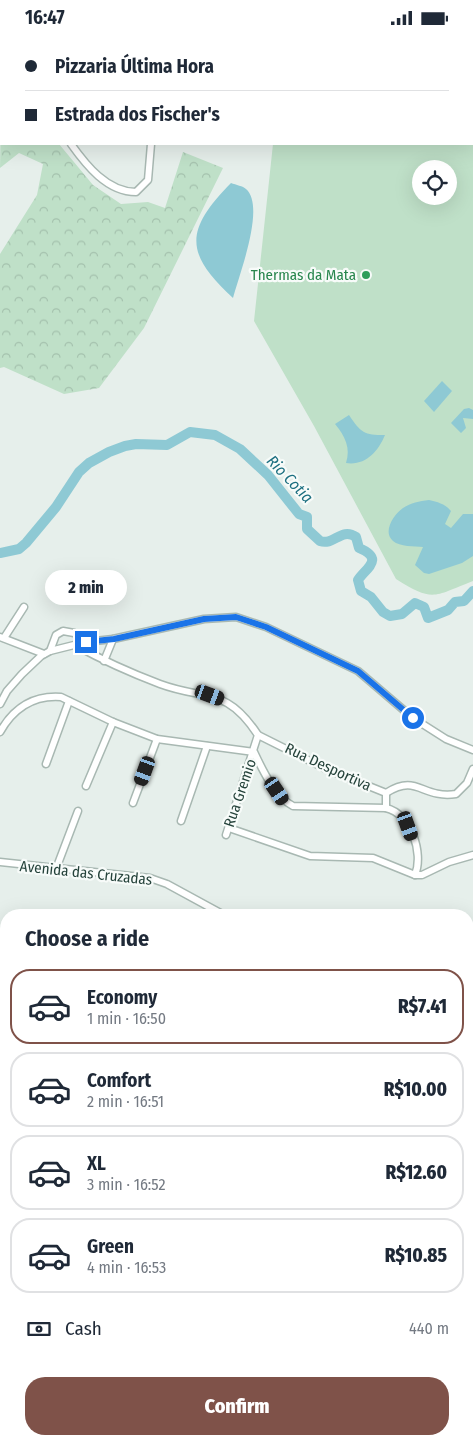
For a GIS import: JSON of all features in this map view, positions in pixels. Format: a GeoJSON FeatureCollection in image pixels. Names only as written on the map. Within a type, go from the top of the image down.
{"type":"FeatureCollection","features":[{"type":"Feature","properties":{"kind":"street"},"geometry":{"type":"LineString","coordinates":[[72,145],[102,179],[126,192],[136,192],[148,180],[151,145]]}},
{"type":"Feature","properties":{"kind":"street"},"geometry":{"type":"LineString","coordinates":[[24,607],[2,638],[47,653]]}},
{"type":"Feature","properties":{"kind":"street"},"geometry":{"type":"LineString","coordinates":[[0,704],[3,690],[47,653],[86,642],[114,639],[204,619],[236,617],[295,640],[358,671],[413,718],[446,739],[473,750]]}},
{"type":"Feature","properties":{"kind":"street"},"geometry":{"type":"LineString","coordinates":[[47,653],[56,635],[63,631],[74,633],[86,642]]}},
{"type":"Feature","properties":{"kind":"street"},"geometry":{"type":"LineString","coordinates":[[104,661],[114,639]]}},
{"type":"Feature","properties":{"kind":"street"},"geometry":{"type":"LineString","coordinates":[[75,645],[104,661],[175,689],[222,699],[236,707],[247,718],[258,735]]}},
{"type":"Feature","properties":{"kind":"street"},"geometry":{"type":"LineString","coordinates":[[0,732],[14,713],[25,703],[52,696],[69,701],[112,722],[157,739],[254,752],[261,767],[284,800],[293,806],[386,808],[396,810],[402,815],[408,826],[419,855],[419,865],[415,875],[422,875],[449,862],[473,855]]}},
{"type":"Feature","properties":{"kind":"street"},"geometry":{"type":"LineString","coordinates":[[46,764],[69,701]]}},
{"type":"Feature","properties":{"kind":"street"},"geometry":{"type":"LineString","coordinates":[[86,787],[112,722]]}},
{"type":"Feature","properties":{"kind":"street","name":"Rua Gremio"},"geometry":{"type":"LineString","coordinates":[[258,735],[227,831],[310,856],[373,858],[415,875]]}},
{"type":"Feature","properties":{"kind":"street","name":"Rua Desportiva"},"geometry":{"type":"LineString","coordinates":[[258,735],[324,768],[386,793],[386,808]]}},
{"type":"Feature","properties":{"kind":"street"},"geometry":{"type":"LineString","coordinates":[[133,803],[157,739]]}},
{"type":"Feature","properties":{"kind":"street"},"geometry":{"type":"LineString","coordinates":[[180,821],[206,747]]}},
{"type":"Feature","properties":{"kind":"street"},"geometry":{"type":"LineString","coordinates":[[386,793],[401,785],[410,784],[434,795],[456,794],[467,783],[473,769]]}},
{"type":"Feature","properties":{"kind":"street"},"geometry":{"type":"LineString","coordinates":[[56,869],[78,811]]}},
{"type":"Feature","properties":{"kind":"street","name":"Avenida das Cruzadas"},"geometry":{"type":"LineString","coordinates":[[0,862],[150,878],[167,883],[213,909]]}},
{"type":"Feature","properties":{"kind":"green space"},"geometry":{"type":"Polygon","coordinates":[[[0,145],[60,145],[93,185],[121,204],[148,202],[165,208],[183,152],[223,168],[144,328],[99,388],[64,394],[4,367],[0,368],[0,254],[37,195],[43,164],[19,153],[0,168],[0,145]]]}},
{"type":"Feature","properties":{"kind":"green space","name":"Thermas da Mata"},"geometry":{"type":"Polygon","coordinates":[[[273,145],[473,145],[473,581],[434,595],[419,592],[396,579],[314,426],[254,321],[273,145]]]}},
{"type":"Feature","properties":{"kind":"water"},"geometry":{"type":"Polygon","coordinates":[[[231,183],[246,189],[251,198],[253,210],[249,241],[233,298],[206,268],[199,254],[196,241],[198,228],[205,214],[231,183]]]}},
{"type":"Feature","properties":{"kind":"water"},"geometry":{"type":"Polygon","coordinates":[[[442,381],[452,391],[434,412],[424,401],[442,381]]]}},
{"type":"Feature","properties":{"kind":"water"},"geometry":{"type":"Polygon","coordinates":[[[469,408],[473,410],[473,419],[463,418],[466,428],[461,433],[451,423],[464,409],[469,408]]]}},
{"type":"Feature","properties":{"kind":"water"},"geometry":{"type":"Polygon","coordinates":[[[349,415],[364,432],[385,435],[379,447],[370,457],[353,463],[346,463],[348,452],[346,442],[335,424],[349,415]]]}},
{"type":"Feature","properties":{"kind":"water"},"geometry":{"type":"Polygon","coordinates":[[[429,500],[441,504],[451,511],[445,524],[451,528],[463,514],[473,514],[473,556],[462,563],[429,574],[424,573],[415,565],[423,547],[396,543],[390,537],[389,528],[393,519],[406,506],[429,500]]]}},
{"type":"Feature","properties":{"kind":"waterway","name":"Rio Cotia"},"geometry":{"type":"LineString","coordinates":[[0,553],[19,549],[26,543],[56,507],[79,472],[89,463],[125,446],[136,444],[167,445],[190,432],[215,435],[240,449],[268,475],[299,514],[307,517],[307,529],[320,541],[329,541],[346,534],[356,537],[359,548],[367,552],[372,560],[369,568],[358,580],[361,591],[371,597],[383,612],[390,616],[402,614],[415,603],[424,607],[428,618],[448,610],[455,602],[464,601],[473,591]]}},
{"type":"Feature","properties":{"kind":"place","name":"Thermas da Mata"},"geometry":{"type":"Point","coordinates":[366,275]}},
{"type":"Feature","properties":{"kind":"route"},"geometry":{"type":"LineString","coordinates":[[86,642],[114,639],[204,619],[236,617],[266,627],[358,671],[413,718]]}}]}
